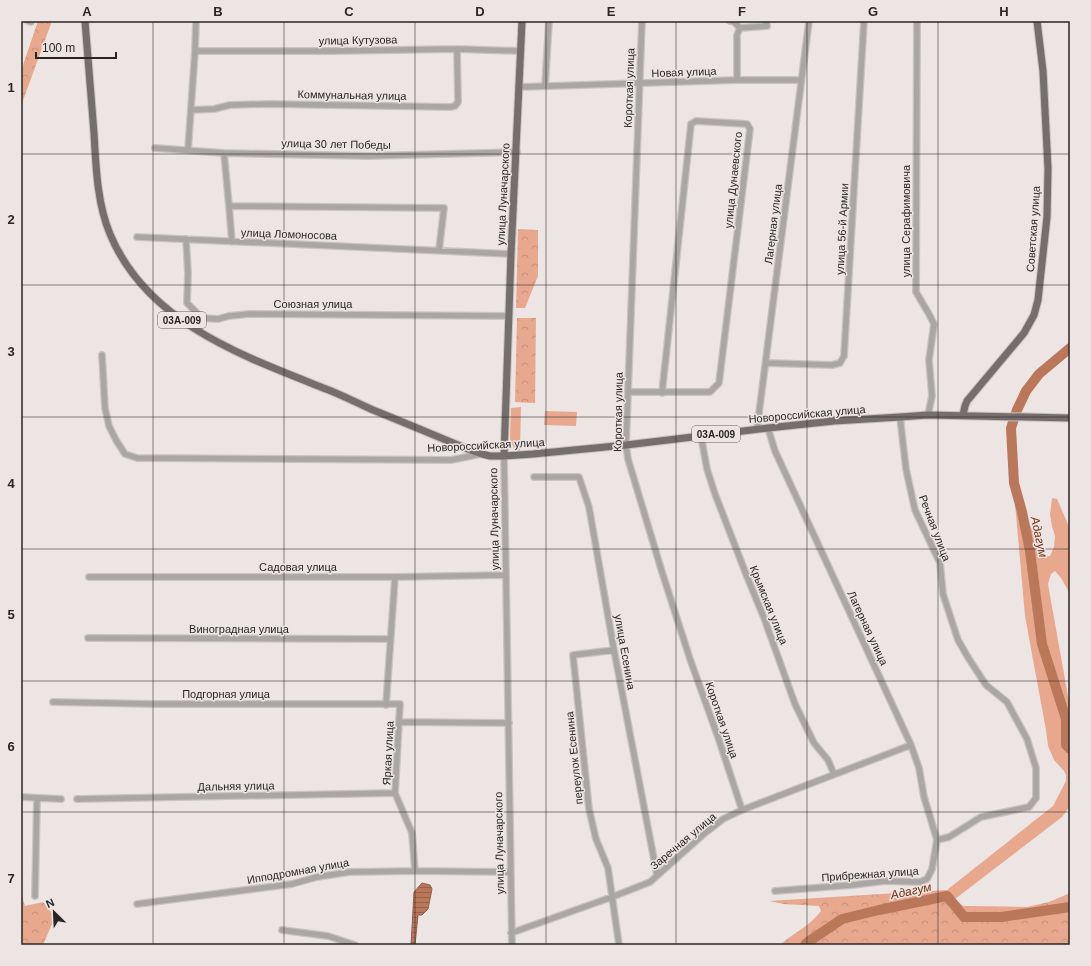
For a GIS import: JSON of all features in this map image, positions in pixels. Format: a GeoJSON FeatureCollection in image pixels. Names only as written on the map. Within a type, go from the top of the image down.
{"type":"FeatureCollection","features":[{"type":"Feature","properties":{"kind":"main road","name":"03А-009"},"geometry":{"type":"LineString","coordinates":[[85,21],[96,164],[104,216],[110,234],[119,253],[135,278],[152,296],[173,314],[198,331],[224,345],[281,372],[482,454]]}},
{"type":"Feature","properties":{"kind":"main road","name":"улица Луначарского"},"geometry":{"type":"LineString","coordinates":[[504,456],[511,254],[522,21]]}},
{"type":"Feature","properties":{"kind":"main road","name":"Советская улица"},"geometry":{"type":"LineString","coordinates":[[963,415],[967,401],[1024,333],[1034,315],[1038,300],[1047,217],[1048,169],[1043,71],[1038,21]]}},
{"type":"Feature","properties":{"kind":"main road","name":"Новороссийская улица"},"geometry":{"type":"LineString","coordinates":[[482,454],[490,456],[533,454],[757,429],[900,416],[963,415],[1070,418]]}},
{"type":"Feature","properties":{"kind":"street"},"geometry":{"type":"LineString","coordinates":[[188,150],[196,21]]}},
{"type":"Feature","properties":{"kind":"street"},"geometry":{"type":"LineString","coordinates":[[545,86],[549,21]]}},
{"type":"Feature","properties":{"kind":"street","name":"Короткая улица"},"geometry":{"type":"LineString","coordinates":[[642,21],[626,444],[628,459],[662,572],[742,810]]}},
{"type":"Feature","properties":{"kind":"street"},"geometry":{"type":"LineString","coordinates":[[730,21],[733,21],[740,28],[767,26],[766,21]]}},
{"type":"Feature","properties":{"kind":"street","name":"Лагерная улица"},"geometry":{"type":"LineString","coordinates":[[757,429],[809,21]]}},
{"type":"Feature","properties":{"kind":"street","name":"улица 56-й Армии"},"geometry":{"type":"LineString","coordinates":[[766,363],[832,365],[840,363],[844,356],[864,21]]}},
{"type":"Feature","properties":{"kind":"street","name":"улица Серафимовича"},"geometry":{"type":"LineString","coordinates":[[917,21],[916,292],[934,324],[929,360],[932,396],[928,415]]}},
{"type":"Feature","properties":{"kind":"street"},"geometry":{"type":"LineString","coordinates":[[737,80],[738,35],[740,28]]}},
{"type":"Feature","properties":{"kind":"street","name":"Коммунальная улица"},"geometry":{"type":"LineString","coordinates":[[191,110],[214,109],[230,105],[269,104],[455,106],[458,102],[457,49]]}},
{"type":"Feature","properties":{"kind":"street","name":"улица Кутузова"},"geometry":{"type":"LineString","coordinates":[[195,50],[521,50]]}},
{"type":"Feature","properties":{"kind":"street","name":"Новая улица"},"geometry":{"type":"LineString","coordinates":[[520,87],[737,80],[802,80]]}},
{"type":"Feature","properties":{"kind":"street","name":"улица Дунаевского"},"geometry":{"type":"LineString","coordinates":[[696,121],[747,124],[750,129],[719,383],[710,392],[662,393],[691,124],[696,121]]}},
{"type":"Feature","properties":{"kind":"street","name":"улица 30 лет Победы"},"geometry":{"type":"LineString","coordinates":[[155,148],[224,153],[368,156],[517,152]]}},
{"type":"Feature","properties":{"kind":"street"},"geometry":{"type":"LineString","coordinates":[[224,153],[230,206],[232,242]]}},
{"type":"Feature","properties":{"kind":"street"},"geometry":{"type":"LineString","coordinates":[[230,206],[444,208],[439,250]]}},
{"type":"Feature","properties":{"kind":"street","name":"улица Ломоносова"},"geometry":{"type":"LineString","coordinates":[[137,237],[511,254]]}},
{"type":"Feature","properties":{"kind":"street","name":"Союзная улица"},"geometry":{"type":"LineString","coordinates":[[186,239],[188,273],[187,303],[202,318],[218,319],[229,316],[249,314],[509,316]]}},
{"type":"Feature","properties":{"kind":"street","name":"Новороссийская улица"},"geometry":{"type":"LineString","coordinates":[[102,355],[105,408],[109,426],[125,454],[138,458],[451,460],[482,454]]}},
{"type":"Feature","properties":{"kind":"street"},"geometry":{"type":"LineString","coordinates":[[628,392],[662,393]]}},
{"type":"Feature","properties":{"kind":"street","name":"Речная улица"},"geometry":{"type":"LineString","coordinates":[[900,416],[906,469],[915,510],[940,563],[943,594],[958,640],[986,685],[1007,702],[1027,739],[1036,768],[1036,798],[1029,807],[981,817],[949,837],[937,840]]}},
{"type":"Feature","properties":{"kind":"street","name":"Лагерная улица"},"geometry":{"type":"LineString","coordinates":[[768,428],[775,451],[911,745],[919,768],[924,797],[937,840]]}},
{"type":"Feature","properties":{"kind":"street","name":"Крымская улица"},"geometry":{"type":"LineString","coordinates":[[701,436],[707,469],[715,494],[764,618],[795,704],[814,743],[828,760],[834,774]]}},
{"type":"Feature","properties":{"kind":"street","name":"улица Луначарского"},"geometry":{"type":"LineString","coordinates":[[504,456],[512,945]]}},
{"type":"Feature","properties":{"kind":"street","name":"улица Есенина"},"geometry":{"type":"LineString","coordinates":[[534,478],[579,477],[589,507],[614,650],[657,875]]}},
{"type":"Feature","properties":{"kind":"street","name":"Садовая улица"},"geometry":{"type":"LineString","coordinates":[[89,577],[395,577],[506,575]]}},
{"type":"Feature","properties":{"kind":"street","name":"Яркая улица"},"geometry":{"type":"LineString","coordinates":[[386,705],[395,577]]}},
{"type":"Feature","properties":{"kind":"street","name":"Виноградная улица"},"geometry":{"type":"LineString","coordinates":[[88,638],[390,639]]}},
{"type":"Feature","properties":{"kind":"street","name":"переулок Есенина"},"geometry":{"type":"LineString","coordinates":[[612,897],[608,868],[596,839],[589,809],[573,655],[614,650]]}},
{"type":"Feature","properties":{"kind":"street","name":"Подгорная улица"},"geometry":{"type":"LineString","coordinates":[[53,702],[153,704],[400,704]]}},
{"type":"Feature","properties":{"kind":"street","name":"Яркая улица"},"geometry":{"type":"LineString","coordinates":[[400,704],[396,793],[412,833],[415,871]]}},
{"type":"Feature","properties":{"kind":"street"},"geometry":{"type":"LineString","coordinates":[[399,722],[509,723]]}},
{"type":"Feature","properties":{"kind":"street","name":"Заречная улица"},"geometry":{"type":"LineString","coordinates":[[511,933],[650,882],[723,819],[742,810],[911,745]]}},
{"type":"Feature","properties":{"kind":"street","name":"Дальняя улица"},"geometry":{"type":"LineString","coordinates":[[77,799],[396,793]]}},
{"type":"Feature","properties":{"kind":"street"},"geometry":{"type":"LineString","coordinates":[[21,796],[61,799]]}},
{"type":"Feature","properties":{"kind":"street"},"geometry":{"type":"LineString","coordinates":[[35,896],[37,798]]}},
{"type":"Feature","properties":{"kind":"street","name":"Прибрежная улица"},"geometry":{"type":"LineString","coordinates":[[775,891],[885,881],[920,882],[926,880],[932,869],[937,840]]}},
{"type":"Feature","properties":{"kind":"street","name":"Ипподромная улица"},"geometry":{"type":"LineString","coordinates":[[138,904],[292,884],[317,877],[350,872],[510,872]]}},
{"type":"Feature","properties":{"kind":"street"},"geometry":{"type":"LineString","coordinates":[[612,897],[619,945]]}},
{"type":"Feature","properties":{"kind":"street"},"geometry":{"type":"LineString","coordinates":[[282,930],[328,936],[355,945]]}},
{"type":"Feature","properties":{"kind":"green space"},"geometry":{"type":"Polygon","coordinates":[[[38,21],[52,21],[21,106],[21,71],[38,21]]]}},
{"type":"Feature","properties":{"kind":"green space"},"geometry":{"type":"Polygon","coordinates":[[[518,229],[538,230],[538,276],[525,308],[516,308],[518,229]]]}},
{"type":"Feature","properties":{"kind":"green space"},"geometry":{"type":"Polygon","coordinates":[[[517,318],[536,318],[535,403],[515,402],[517,318]]]}},
{"type":"Feature","properties":{"kind":"green space"},"geometry":{"type":"Polygon","coordinates":[[[521,407],[520,451],[514,448],[510,439],[511,408],[521,407]]]}},
{"type":"Feature","properties":{"kind":"green space"},"geometry":{"type":"Polygon","coordinates":[[[545,411],[577,412],[576,426],[544,425],[545,411]]]}},
{"type":"Feature","properties":{"kind":"green space"},"geometry":{"type":"Polygon","coordinates":[[[1014,492],[1026,514],[1029,524],[1035,533],[1040,553],[1044,557],[1050,556],[1054,547],[1055,536],[1050,515],[1052,498],[1057,499],[1070,529],[1070,594],[1061,578],[1055,571],[1051,574],[1048,584],[1069,702],[1070,806],[1062,817],[955,899],[945,890],[947,890],[1053,806],[1066,781],[1064,771],[1054,760],[1048,746],[1025,616],[1014,492]]]}},
{"type":"Feature","properties":{"kind":"green space"},"geometry":{"type":"Polygon","coordinates":[[[945,890],[963,906],[1027,907],[1049,902],[1070,893],[1070,945],[780,945],[812,921],[821,911],[819,906],[784,904],[769,901],[945,890]]]}},
{"type":"Feature","properties":{"kind":"green space"},"geometry":{"type":"Polygon","coordinates":[[[21,893],[25,906],[43,902],[55,917],[43,945],[21,945],[21,893]]]}},
{"type":"Feature","properties":{"kind":"shaded area"},"geometry":{"type":"Polygon","coordinates":[[[422,883],[430,885],[432,889],[428,909],[422,915],[418,915],[415,945],[411,945],[414,892],[422,883]]]}},
{"type":"Feature","properties":{"kind":"waterway","name":"Адагум"},"geometry":{"type":"LineString","coordinates":[[1070,348],[1039,374],[1026,391],[1017,410],[1011,428],[1014,483],[1030,551],[1042,644],[1066,719],[1066,745],[1070,749]]}},
{"type":"Feature","properties":{"kind":"waterway","name":"Адагум"},"geometry":{"type":"LineString","coordinates":[[805,945],[842,919],[947,896],[964,917],[1001,917],[1070,907]]}}]}
